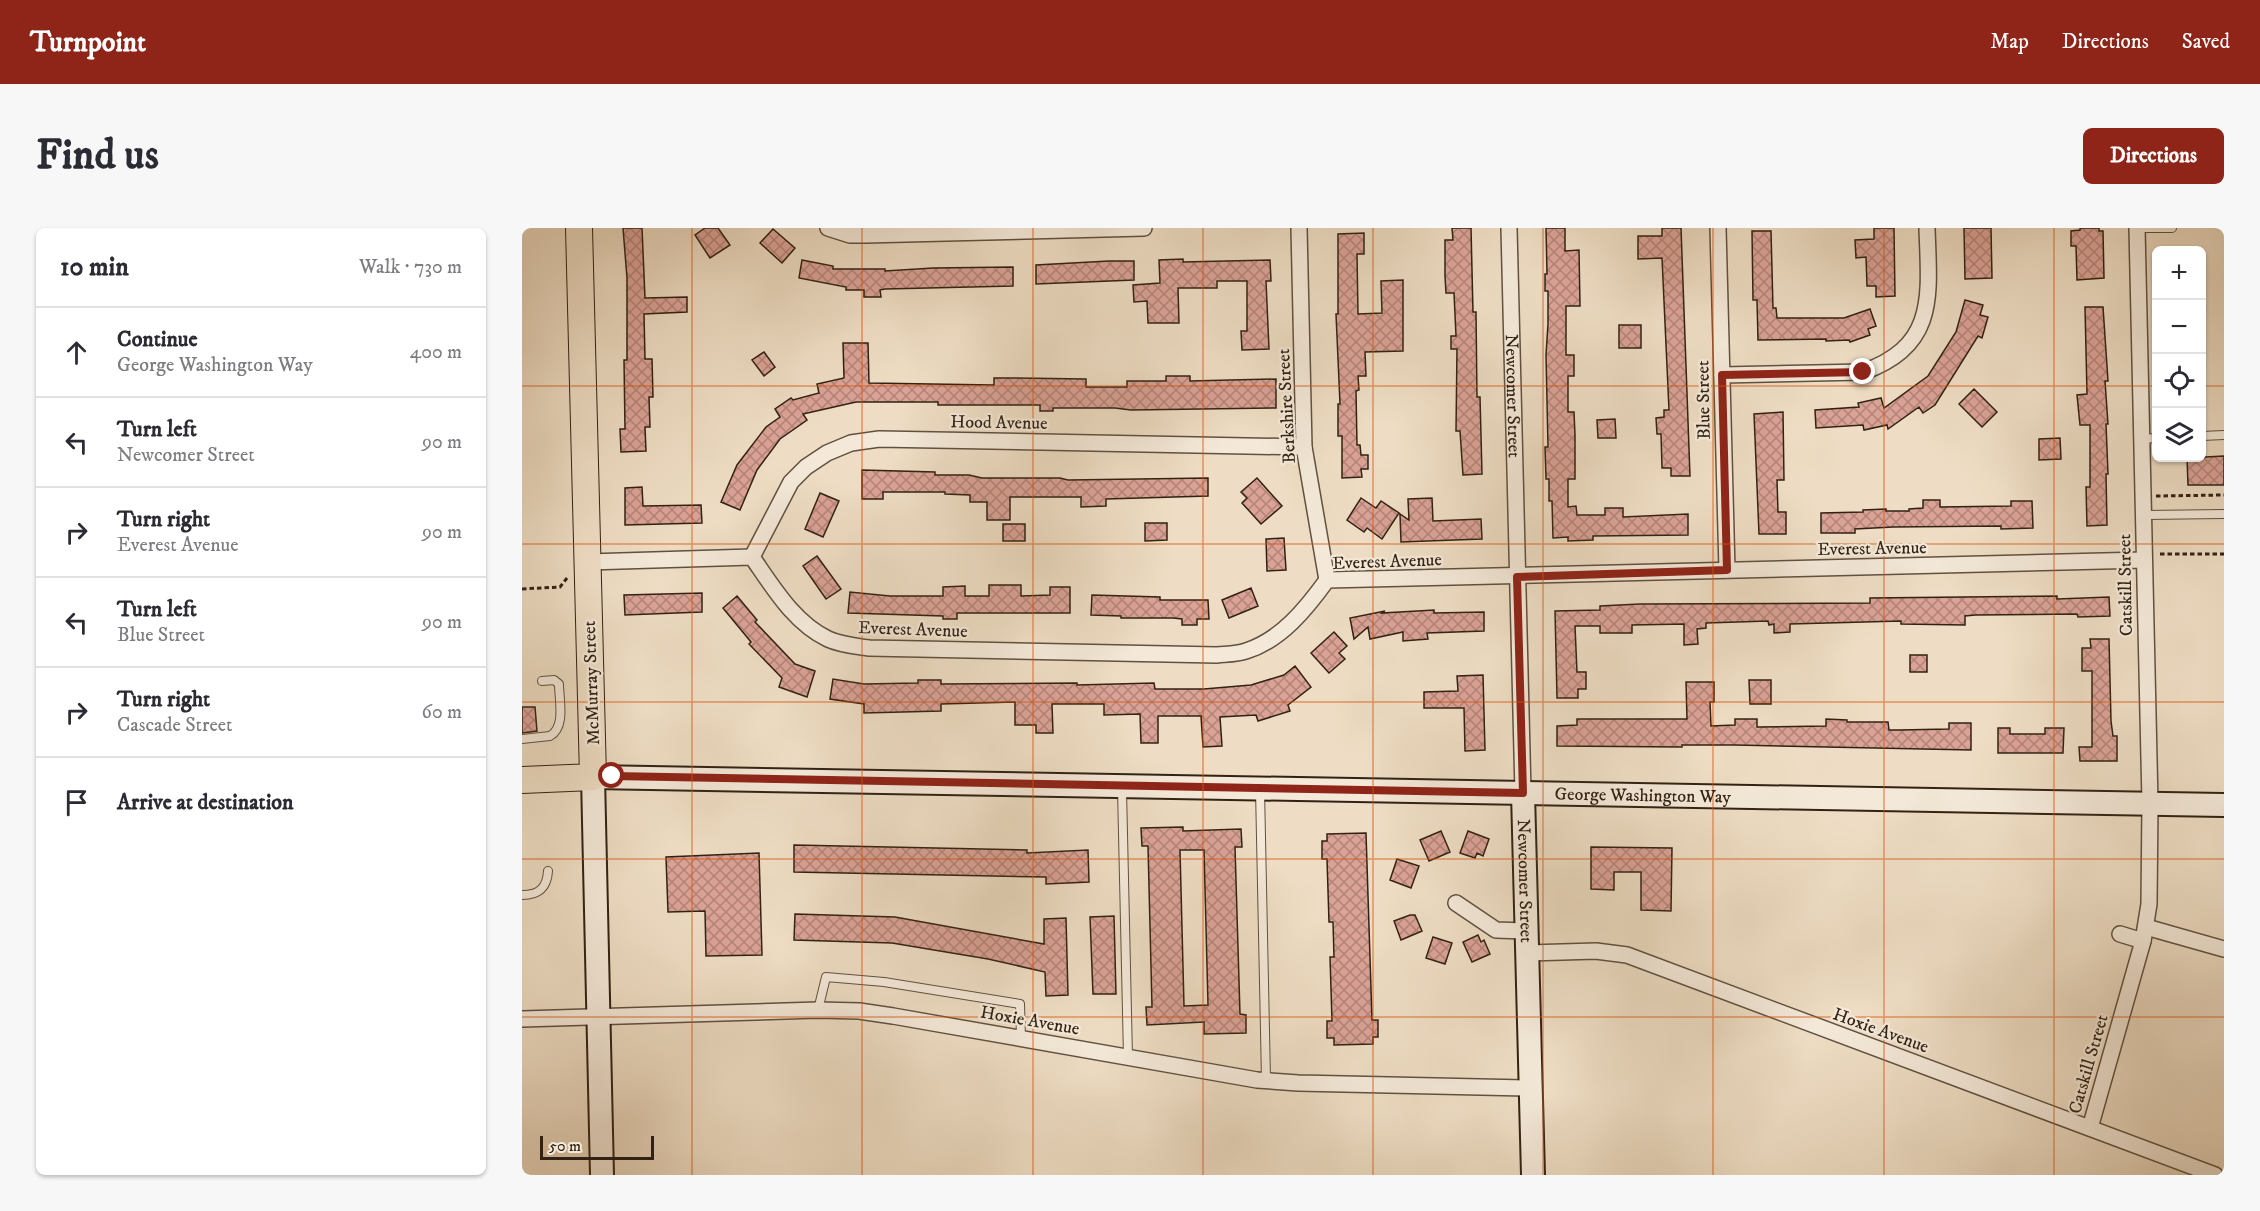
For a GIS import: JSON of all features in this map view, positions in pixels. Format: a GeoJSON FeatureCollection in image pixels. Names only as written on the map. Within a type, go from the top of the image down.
{"type":"FeatureCollection","features":[{"type":"Feature","properties":{"kind":"main road","name":"McMurray Street"},"geometry":{"type":"LineString","coordinates":[[579,228],[580,567],[593,777],[602,1175]]}},
{"type":"Feature","properties":{"kind":"main road","name":"George Washington Way"},"geometry":{"type":"LineString","coordinates":[[522,780],[593,777],[2224,805]]}},
{"type":"Feature","properties":{"kind":"main road","name":"Newcomer Street"},"geometry":{"type":"LineString","coordinates":[[1523,793],[1533,1175]]}},
{"type":"Feature","properties":{"kind":"street"},"geometry":{"type":"LineString","coordinates":[[828,228],[850,235],[1144,228]]}},
{"type":"Feature","properties":{"kind":"street","name":"Berkshire Street"},"geometry":{"type":"LineString","coordinates":[[1299,228],[1304,447],[1327,580]]}},
{"type":"Feature","properties":{"kind":"street","name":"Newcomer Street"},"geometry":{"type":"LineString","coordinates":[[1509,228],[1523,793]]}},
{"type":"Feature","properties":{"kind":"street","name":"Blue Street"},"geometry":{"type":"LineString","coordinates":[[1718,228],[1727,570]]}},
{"type":"Feature","properties":{"kind":"street"},"geometry":{"type":"LineString","coordinates":[[1722,375],[1863,372],[1882,365],[1911,341],[1921,325],[1927,305],[1927,228]]}},
{"type":"Feature","properties":{"kind":"street","name":"Catskill Street"},"geometry":{"type":"LineString","coordinates":[[2090,1128],[2145,934],[2149,904],[2150,557],[2144,515],[2149,439],[2137,228]]}},
{"type":"Feature","properties":{"kind":"street","name":"Hood Avenue"},"geometry":{"type":"LineString","coordinates":[[752,557],[791,482],[806,467],[828,453],[851,443],[879,439],[1304,447]]}},
{"type":"Feature","properties":{"kind":"street"},"geometry":{"type":"LineString","coordinates":[[580,567],[752,557]]}},
{"type":"Feature","properties":{"kind":"street","name":"Everest Avenue"},"geometry":{"type":"LineString","coordinates":[[752,557],[778,594],[811,629],[828,639],[845,645],[869,648],[1217,655],[1244,652],[1266,643],[1282,631],[1314,598],[1327,580],[1517,577],[2150,557]]}},
{"type":"Feature","properties":{"kind":"street","name":"Hoxie Avenue"},"geometry":{"type":"LineString","coordinates":[[1456,903],[1496,930],[1527,942],[1627,955],[2215,1175]]}},
{"type":"Feature","properties":{"kind":"street"},"geometry":{"type":"LineString","coordinates":[[2120,934],[2145,934],[2224,949]]}},
{"type":"Feature","properties":{"kind":"street","name":"Hoxie Avenue"},"geometry":{"type":"LineString","coordinates":[[522,1019],[818,1010],[859,1011],[1266,1080],[1298,1083],[1530,1088]]}},
{"type":"Feature","properties":{"kind":"lane"},"geometry":{"type":"LineString","coordinates":[[2137,228],[2172,228]]}},
{"type":"Feature","properties":{"kind":"lane"},"geometry":{"type":"LineString","coordinates":[[2206,436],[2224,435]]}},
{"type":"Feature","properties":{"kind":"lane"},"geometry":{"type":"LineString","coordinates":[[2144,515],[2224,514]]}},
{"type":"Feature","properties":{"kind":"lane"},"geometry":{"type":"LineString","coordinates":[[522,739],[550,736],[560,725],[559,684],[554,680],[542,681]]}},
{"type":"Feature","properties":{"kind":"lane"},"geometry":{"type":"LineString","coordinates":[[1122,785],[1128,1057]]}},
{"type":"Feature","properties":{"kind":"lane"},"geometry":{"type":"LineString","coordinates":[[1260,788],[1266,1080]]}},
{"type":"Feature","properties":{"kind":"lane"},"geometry":{"type":"LineString","coordinates":[[522,896],[531,895],[545,888],[548,882],[548,871]]}},
{"type":"Feature","properties":{"kind":"lane"},"geometry":{"type":"LineString","coordinates":[[818,1010],[826,977],[884,982],[1020,1004],[1021,1038]]}},
{"type":"Feature","properties":{"kind":"path"},"geometry":{"type":"LineString","coordinates":[[2154,495],[2224,495]]}},
{"type":"Feature","properties":{"kind":"path"},"geometry":{"type":"LineString","coordinates":[[2150,557],[2224,554]]}},
{"type":"Feature","properties":{"kind":"path"},"geometry":{"type":"LineString","coordinates":[[522,589],[560,587],[580,567]]}},
{"type":"Feature","properties":{"kind":"building"},"geometry":{"type":"Polygon","coordinates":[[[623,228],[642,228],[645,298],[687,297],[687,312],[644,314],[645,359],[652,359],[653,397],[649,397],[650,427],[645,427],[646,451],[621,452],[620,429],[625,429],[624,360],[627,360],[627,278],[623,228]]]}},
{"type":"Feature","properties":{"kind":"building"},"geometry":{"type":"Polygon","coordinates":[[[705,228],[718,228],[730,245],[710,258],[695,235],[705,228]]]}},
{"type":"Feature","properties":{"kind":"building"},"geometry":{"type":"Polygon","coordinates":[[[1452,228],[1471,228],[1482,474],[1463,475],[1460,431],[1456,431],[1457,349],[1451,349],[1451,336],[1456,336],[1454,293],[1446,293],[1445,276],[1445,240],[1453,240],[1452,228]]]}},
{"type":"Feature","properties":{"kind":"building"},"geometry":{"type":"Polygon","coordinates":[[[1546,228],[1565,228],[1565,251],[1579,250],[1580,306],[1566,306],[1566,355],[1574,355],[1574,376],[1568,376],[1568,412],[1574,412],[1575,435],[1575,479],[1568,479],[1568,507],[1576,506],[1577,515],[1605,515],[1605,508],[1623,508],[1623,517],[1688,514],[1688,535],[1593,536],[1593,540],[1568,541],[1568,537],[1553,538],[1552,501],[1549,501],[1549,479],[1546,479],[1545,447],[1548,447],[1546,228]]]}},
{"type":"Feature","properties":{"kind":"building"},"geometry":{"type":"Polygon","coordinates":[[[1662,228],[1681,228],[1690,476],[1671,476],[1671,468],[1662,468],[1661,434],[1657,434],[1656,418],[1664,417],[1664,410],[1669,410],[1662,258],[1638,259],[1638,236],[1662,236],[1662,228]]]}},
{"type":"Feature","properties":{"kind":"building"},"geometry":{"type":"Polygon","coordinates":[[[1874,228],[1894,228],[1895,296],[1876,297],[1876,286],[1867,286],[1866,257],[1856,258],[1855,240],[1874,239],[1874,228]]]}},
{"type":"Feature","properties":{"kind":"building"},"geometry":{"type":"Polygon","coordinates":[[[1964,228],[1991,228],[1992,278],[1965,279],[1964,228]]]}},
{"type":"Feature","properties":{"kind":"building"},"geometry":{"type":"Polygon","coordinates":[[[2080,228],[2099,228],[2099,231],[2103,231],[2104,278],[2077,280],[2076,246],[2071,246],[2071,231],[2080,230],[2080,228]]]}},
{"type":"Feature","properties":{"kind":"building"},"geometry":{"type":"Polygon","coordinates":[[[773,229],[795,248],[782,263],[760,243],[773,229]]]}},
{"type":"Feature","properties":{"kind":"building"},"geometry":{"type":"Polygon","coordinates":[[[1752,231],[1771,231],[1773,308],[1776,308],[1777,318],[1844,318],[1870,309],[1876,326],[1868,329],[1870,335],[1850,342],[1849,340],[1826,341],[1826,339],[1758,340],[1757,300],[1753,300],[1752,231]]]}},
{"type":"Feature","properties":{"kind":"building"},"geometry":{"type":"Polygon","coordinates":[[[1364,233],[1364,254],[1357,254],[1358,314],[1382,313],[1381,281],[1403,280],[1403,351],[1365,352],[1366,376],[1358,376],[1359,390],[1356,391],[1357,445],[1360,445],[1361,455],[1368,455],[1368,469],[1361,469],[1362,477],[1342,478],[1342,436],[1338,436],[1338,404],[1340,404],[1336,314],[1338,314],[1338,234],[1364,233]]]}},
{"type":"Feature","properties":{"kind":"building"},"geometry":{"type":"Polygon","coordinates":[[[1183,259],[1183,262],[1270,260],[1271,281],[1266,281],[1269,349],[1242,350],[1241,331],[1247,331],[1247,281],[1217,281],[1217,288],[1178,288],[1179,323],[1148,323],[1147,301],[1134,302],[1133,285],[1160,283],[1159,260],[1183,259]]]}},
{"type":"Feature","properties":{"kind":"building"},"geometry":{"type":"Polygon","coordinates":[[[802,260],[833,266],[833,269],[885,269],[885,271],[1013,267],[1013,286],[885,289],[880,290],[881,297],[864,297],[864,290],[846,290],[846,287],[799,278],[802,260]]]}},
{"type":"Feature","properties":{"kind":"building"},"geometry":{"type":"Polygon","coordinates":[[[1134,261],[1134,280],[1036,284],[1036,265],[1134,261]]]}},
{"type":"Feature","properties":{"kind":"building"},"geometry":{"type":"Polygon","coordinates":[[[1965,300],[1983,305],[1980,315],[1988,317],[1982,338],[1978,336],[1935,405],[1923,413],[1919,407],[1888,429],[1887,425],[1864,430],[1863,425],[1816,428],[1815,410],[1859,407],[1858,403],[1881,398],[1884,408],[1928,376],[1956,332],[1965,300]]]}},
{"type":"Feature","properties":{"kind":"building"},"geometry":{"type":"Polygon","coordinates":[[[2085,307],[2103,307],[2108,381],[2105,381],[2108,424],[2106,424],[2107,525],[2087,526],[2086,487],[2090,487],[2090,425],[2080,425],[2077,395],[2087,394],[2085,307]]]}},
{"type":"Feature","properties":{"kind":"building"},"geometry":{"type":"Polygon","coordinates":[[[1619,325],[1641,325],[1641,348],[1619,348],[1619,325]]]}},
{"type":"Feature","properties":{"kind":"building"},"geometry":{"type":"Polygon","coordinates":[[[843,343],[868,343],[869,383],[994,385],[994,378],[1086,379],[1086,387],[1127,387],[1127,381],[1166,381],[1166,376],[1190,376],[1190,381],[1276,379],[1276,408],[1131,410],[1053,408],[1053,411],[1040,411],[1040,405],[856,402],[803,414],[807,420],[780,439],[757,470],[740,510],[721,502],[737,465],[766,427],[780,417],[775,409],[791,398],[793,400],[819,393],[817,384],[844,378],[843,343]]]}},
{"type":"Feature","properties":{"kind":"building"},"geometry":{"type":"Polygon","coordinates":[[[764,352],[775,367],[764,376],[752,360],[764,352]]]}},
{"type":"Feature","properties":{"kind":"building"},"geometry":{"type":"Polygon","coordinates":[[[1974,389],[1997,412],[1982,427],[1959,404],[1974,389]]]}},
{"type":"Feature","properties":{"kind":"building"},"geometry":{"type":"Polygon","coordinates":[[[1783,412],[1784,480],[1777,480],[1778,512],[1786,512],[1786,534],[1759,534],[1754,414],[1783,412]]]}},
{"type":"Feature","properties":{"kind":"building"},"geometry":{"type":"Polygon","coordinates":[[[1615,419],[1616,438],[1598,438],[1597,420],[1615,419]]]}},
{"type":"Feature","properties":{"kind":"building"},"geometry":{"type":"Polygon","coordinates":[[[2060,438],[2061,459],[2039,460],[2039,439],[2060,438]]]}},
{"type":"Feature","properties":{"kind":"building"},"geometry":{"type":"Polygon","coordinates":[[[2224,456],[2224,485],[2188,485],[2187,462],[2206,462],[2206,457],[2224,456]]]}},
{"type":"Feature","properties":{"kind":"building"},"geometry":{"type":"Polygon","coordinates":[[[862,470],[935,472],[935,475],[969,475],[982,478],[1060,478],[1068,480],[1208,478],[1208,496],[1106,499],[1106,506],[1081,507],[1081,497],[1010,497],[1010,520],[987,520],[987,502],[970,502],[970,495],[945,494],[945,492],[883,492],[883,499],[862,499],[862,470]]]}},
{"type":"Feature","properties":{"kind":"building"},"geometry":{"type":"Polygon","coordinates":[[[1257,478],[1282,506],[1261,524],[1242,503],[1247,498],[1241,492],[1257,478]]]}},
{"type":"Feature","properties":{"kind":"building"},"geometry":{"type":"Polygon","coordinates":[[[642,487],[643,506],[701,505],[702,523],[625,525],[625,488],[642,487]]]}},
{"type":"Feature","properties":{"kind":"building"},"geometry":{"type":"Polygon","coordinates":[[[820,493],[839,501],[823,537],[805,529],[820,493]]]}},
{"type":"Feature","properties":{"kind":"building"},"geometry":{"type":"Polygon","coordinates":[[[1361,498],[1376,508],[1381,501],[1399,513],[1382,539],[1367,528],[1364,532],[1347,520],[1361,498]]]}},
{"type":"Feature","properties":{"kind":"building"},"geometry":{"type":"Polygon","coordinates":[[[1432,498],[1433,521],[1481,519],[1482,539],[1401,542],[1400,514],[1409,520],[1408,499],[1432,498]]]}},
{"type":"Feature","properties":{"kind":"building"},"geometry":{"type":"Polygon","coordinates":[[[1923,500],[1940,500],[1940,507],[2011,506],[2011,501],[2032,501],[2033,528],[1893,527],[1855,529],[1855,533],[1821,533],[1821,513],[1886,509],[1886,511],[1909,511],[1909,509],[1923,508],[1923,500]]]}},
{"type":"Feature","properties":{"kind":"building"},"geometry":{"type":"Polygon","coordinates":[[[1145,523],[1167,523],[1167,540],[1145,541],[1145,523]]]}},
{"type":"Feature","properties":{"kind":"building"},"geometry":{"type":"Polygon","coordinates":[[[1003,524],[1025,524],[1025,541],[1003,541],[1003,524]]]}},
{"type":"Feature","properties":{"kind":"building"},"geometry":{"type":"Polygon","coordinates":[[[1284,538],[1286,570],[1267,571],[1266,539],[1284,538]]]}},
{"type":"Feature","properties":{"kind":"building"},"geometry":{"type":"Polygon","coordinates":[[[817,556],[841,589],[826,599],[803,566],[817,556]]]}},
{"type":"Feature","properties":{"kind":"building"},"geometry":{"type":"Polygon","coordinates":[[[989,585],[1021,585],[1021,596],[1050,595],[1050,587],[1070,587],[1070,613],[957,613],[957,619],[943,619],[943,616],[848,613],[850,592],[890,596],[943,596],[943,587],[965,586],[965,596],[989,596],[989,585]]]}},
{"type":"Feature","properties":{"kind":"building"},"geometry":{"type":"Polygon","coordinates":[[[1251,588],[1258,606],[1229,618],[1222,600],[1251,588]]]}},
{"type":"Feature","properties":{"kind":"building"},"geometry":{"type":"Polygon","coordinates":[[[702,593],[702,612],[625,615],[624,595],[702,593]]]}},
{"type":"Feature","properties":{"kind":"building"},"geometry":{"type":"Polygon","coordinates":[[[1092,595],[1160,597],[1160,600],[1208,600],[1209,619],[1197,619],[1197,625],[1182,625],[1182,619],[1173,618],[1121,618],[1121,616],[1091,615],[1092,595]]]}},
{"type":"Feature","properties":{"kind":"building"},"geometry":{"type":"Polygon","coordinates":[[[737,596],[757,620],[755,622],[795,664],[815,671],[807,697],[779,687],[782,678],[749,644],[751,642],[723,608],[737,596]]]}},
{"type":"Feature","properties":{"kind":"building"},"geometry":{"type":"Polygon","coordinates":[[[2057,596],[2057,599],[2109,597],[2110,616],[1975,615],[1965,616],[1965,625],[1901,624],[1901,621],[1790,624],[1790,632],[1774,633],[1774,624],[1769,625],[1768,621],[1706,623],[1706,628],[1697,629],[1698,644],[1684,645],[1684,624],[1632,625],[1632,633],[1600,633],[1600,626],[1575,626],[1577,672],[1586,672],[1586,689],[1578,689],[1578,698],[1557,698],[1555,611],[1600,610],[1600,606],[1640,604],[1870,603],[1870,598],[2057,596]]]}},
{"type":"Feature","properties":{"kind":"building"},"geometry":{"type":"Polygon","coordinates":[[[1434,610],[1434,613],[1484,612],[1484,631],[1427,633],[1428,639],[1403,641],[1403,632],[1370,639],[1368,627],[1354,639],[1350,618],[1385,611],[1382,613],[1434,610]]]}},
{"type":"Feature","properties":{"kind":"building"},"geometry":{"type":"Polygon","coordinates":[[[1334,632],[1347,646],[1339,653],[1345,659],[1329,673],[1311,653],[1334,632]]]}},
{"type":"Feature","properties":{"kind":"building"},"geometry":{"type":"Polygon","coordinates":[[[2090,639],[2109,639],[2111,721],[2113,736],[2117,736],[2117,761],[2080,761],[2079,747],[2092,747],[2092,671],[2082,671],[2082,648],[2091,648],[2090,639]]]}},
{"type":"Feature","properties":{"kind":"building"},"geometry":{"type":"Polygon","coordinates":[[[1910,655],[1927,655],[1927,672],[1910,672],[1910,655]]]}},
{"type":"Feature","properties":{"kind":"building"},"geometry":{"type":"Polygon","coordinates":[[[1295,666],[1311,687],[1288,705],[1290,711],[1258,721],[1256,715],[1220,717],[1222,746],[1203,747],[1201,716],[1158,716],[1158,743],[1141,743],[1140,714],[1104,715],[1104,704],[1052,704],[1053,733],[1036,733],[1036,725],[1015,725],[1015,702],[941,704],[941,711],[864,713],[864,704],[830,699],[833,679],[864,684],[918,683],[918,680],[941,680],[941,684],[1154,683],[1155,689],[1204,689],[1251,685],[1284,675],[1295,666]]]}},
{"type":"Feature","properties":{"kind":"building"},"geometry":{"type":"Polygon","coordinates":[[[1483,675],[1485,750],[1465,751],[1464,708],[1424,708],[1424,692],[1458,691],[1457,676],[1483,675]]]}},
{"type":"Feature","properties":{"kind":"building"},"geometry":{"type":"Polygon","coordinates":[[[1749,680],[1771,680],[1771,704],[1750,704],[1749,680]]]}},
{"type":"Feature","properties":{"kind":"building"},"geometry":{"type":"Polygon","coordinates":[[[1686,682],[1714,682],[1714,702],[1710,702],[1711,726],[1735,725],[1735,719],[1757,719],[1757,727],[1826,726],[1826,719],[1847,720],[1847,722],[1888,722],[1889,730],[1949,729],[1949,723],[1971,723],[1971,750],[1735,745],[1557,746],[1557,726],[1577,725],[1577,719],[1687,719],[1686,682]]]}},
{"type":"Feature","properties":{"kind":"building"},"geometry":{"type":"Polygon","coordinates":[[[522,707],[535,707],[537,731],[522,733],[522,707]]]}},
{"type":"Feature","properties":{"kind":"building"},"geometry":{"type":"Polygon","coordinates":[[[1998,728],[2010,728],[2010,734],[2045,734],[2045,728],[2064,728],[2063,753],[1998,753],[1998,728]]]}},
{"type":"Feature","properties":{"kind":"building"},"geometry":{"type":"Polygon","coordinates":[[[1183,827],[1183,831],[1241,829],[1242,847],[1235,847],[1240,1014],[1246,1015],[1246,1033],[1204,1034],[1204,1022],[1147,1025],[1146,1007],[1152,1007],[1148,846],[1142,846],[1141,828],[1183,827]],[[1180,850],[1184,1006],[1208,1005],[1204,850],[1180,850]]]}},
{"type":"Feature","properties":{"kind":"building"},"geometry":{"type":"Polygon","coordinates":[[[1441,831],[1450,852],[1429,861],[1420,840],[1441,831]]]}},
{"type":"Feature","properties":{"kind":"building"},"geometry":{"type":"Polygon","coordinates":[[[1468,831],[1489,839],[1483,856],[1477,853],[1475,858],[1460,853],[1468,831]]]}},
{"type":"Feature","properties":{"kind":"building"},"geometry":{"type":"Polygon","coordinates":[[[1366,833],[1372,1020],[1378,1020],[1378,1037],[1373,1037],[1373,1044],[1334,1045],[1334,1038],[1327,1038],[1327,1021],[1332,1021],[1330,957],[1334,957],[1333,922],[1329,922],[1327,859],[1322,859],[1322,841],[1327,841],[1327,834],[1366,833]]]}},
{"type":"Feature","properties":{"kind":"building"},"geometry":{"type":"Polygon","coordinates":[[[794,845],[1027,850],[1027,853],[1088,850],[1089,882],[1046,884],[1046,877],[794,872],[794,845]]]}},
{"type":"Feature","properties":{"kind":"building"},"geometry":{"type":"Polygon","coordinates":[[[1591,847],[1672,848],[1671,911],[1641,910],[1641,872],[1614,872],[1614,890],[1591,889],[1591,847]]]}},
{"type":"Feature","properties":{"kind":"building"},"geometry":{"type":"Polygon","coordinates":[[[759,853],[762,955],[706,956],[705,911],[668,912],[666,857],[759,853]]]}},
{"type":"Feature","properties":{"kind":"building"},"geometry":{"type":"Polygon","coordinates":[[[1397,859],[1419,866],[1411,888],[1390,880],[1397,859]]]}},
{"type":"Feature","properties":{"kind":"building"},"geometry":{"type":"Polygon","coordinates":[[[795,914],[895,917],[1044,944],[1044,919],[1066,918],[1068,995],[1046,996],[1045,972],[988,959],[892,943],[794,940],[795,914]]]}},
{"type":"Feature","properties":{"kind":"building"},"geometry":{"type":"Polygon","coordinates":[[[1415,915],[1422,931],[1401,940],[1394,921],[1415,915]]]}},
{"type":"Feature","properties":{"kind":"building"},"geometry":{"type":"Polygon","coordinates":[[[1114,916],[1116,994],[1093,994],[1090,917],[1114,916]]]}},
{"type":"Feature","properties":{"kind":"building"},"geometry":{"type":"Polygon","coordinates":[[[1478,935],[1481,942],[1484,940],[1490,954],[1472,962],[1463,942],[1478,935]]]}},
{"type":"Feature","properties":{"kind":"building"},"geometry":{"type":"Polygon","coordinates":[[[1433,937],[1452,943],[1445,964],[1426,958],[1433,937]]]}},
{"type":"Feature","properties":{"kind":"route"},"geometry":{"type":"LineString","coordinates":[[612,776],[1523,793],[1517,577],[1727,570],[1722,375],[1863,372]]}}]}
